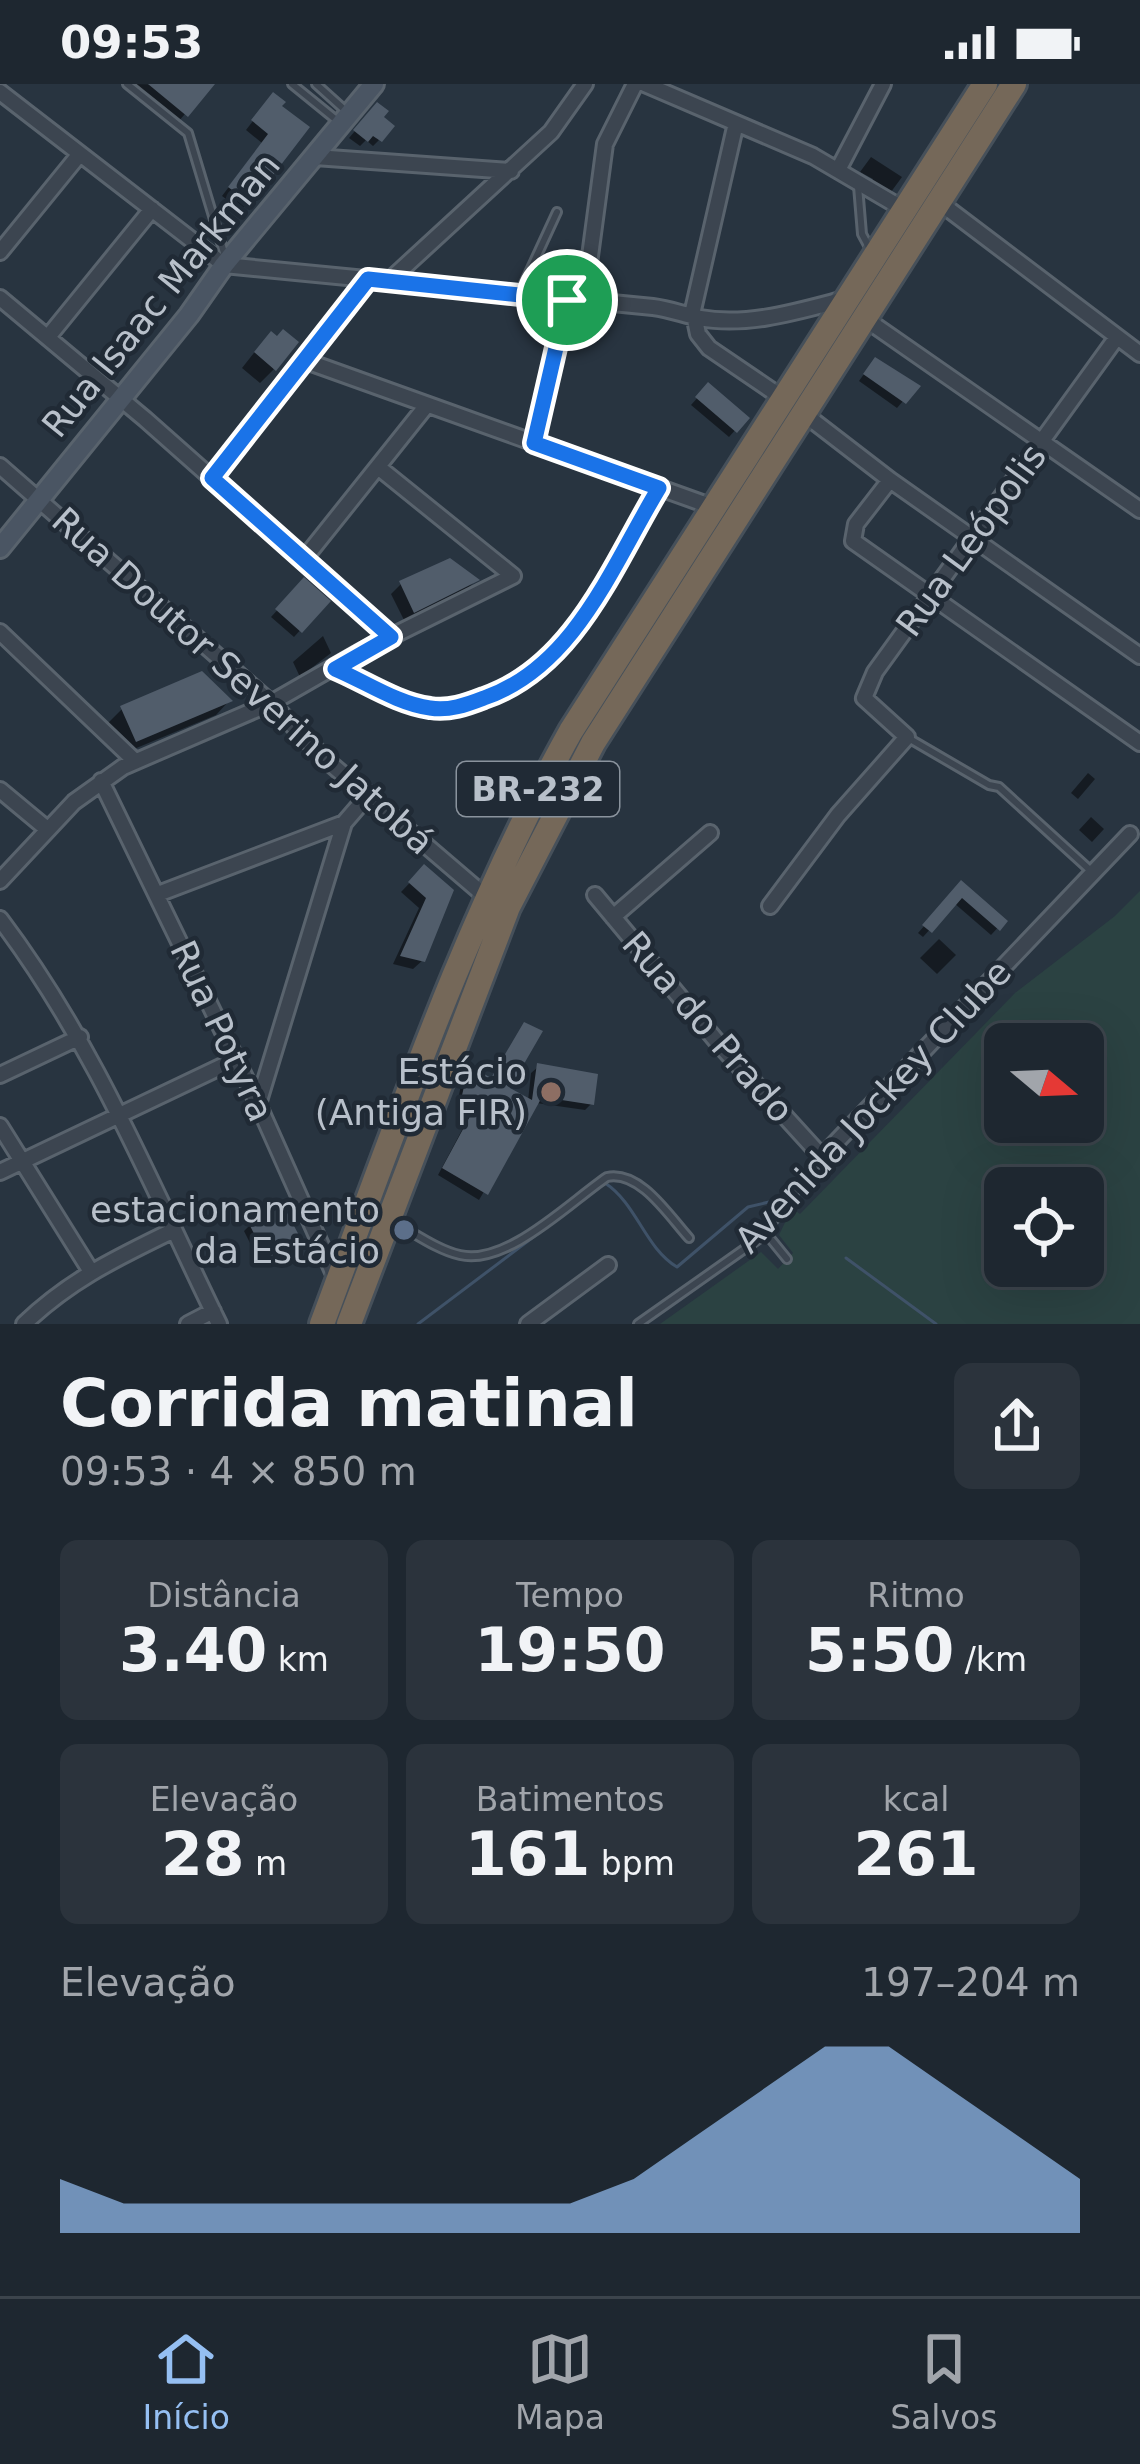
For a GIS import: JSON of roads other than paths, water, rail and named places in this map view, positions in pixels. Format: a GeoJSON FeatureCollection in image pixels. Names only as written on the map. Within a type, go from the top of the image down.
{"type":"FeatureCollection","features":[{"type":"Feature","properties":{"kind":"highway","name":"BR-232"},"geometry":{"type":"LineString","coordinates":[[349,1324],[501,925],[551,819],[793,406],[845,299],[985,84]]}},
{"type":"Feature","properties":{"kind":"highway","name":"BR-232"},"geometry":{"type":"LineString","coordinates":[[322,1324],[485,896],[571,730],[713,507],[864,318],[1014,84]]}},
{"type":"Feature","properties":{"kind":"street","name":"Rua Isaac Markman"},"geometry":{"type":"LineString","coordinates":[[0,548],[374,84]]}},
{"type":"Feature","properties":{"kind":"street"},"geometry":{"type":"LineString","coordinates":[[390,280],[558,125],[585,84]]}},
{"type":"Feature","properties":{"kind":"street"},"geometry":{"type":"LineString","coordinates":[[584,301],[605,144],[635,84]]}},
{"type":"Feature","properties":{"kind":"street"},"geometry":{"type":"LineString","coordinates":[[645,84],[838,170],[905,210]]}},
{"type":"Feature","properties":{"kind":"street"},"geometry":{"type":"LineString","coordinates":[[838,170],[883,84]]}},
{"type":"Feature","properties":{"kind":"street"},"geometry":{"type":"LineString","coordinates":[[2,98],[225,264],[681,310],[696,318],[760,318],[845,299]]}},
{"type":"Feature","properties":{"kind":"street"},"geometry":{"type":"LineString","coordinates":[[736,123],[693,310],[698,334],[709,348],[890,480],[1140,656]]}},
{"type":"Feature","properties":{"kind":"street"},"geometry":{"type":"LineString","coordinates":[[0,253],[80,155]]}},
{"type":"Feature","properties":{"kind":"street"},"geometry":{"type":"LineString","coordinates":[[315,157],[511,171]]}},
{"type":"Feature","properties":{"kind":"street"},"geometry":{"type":"LineString","coordinates":[[939,202],[1140,354]]}},
{"type":"Feature","properties":{"kind":"street"},"geometry":{"type":"LineString","coordinates":[[48,337],[152,209]]}},
{"type":"Feature","properties":{"kind":"street"},"geometry":{"type":"LineString","coordinates":[[212,478],[368,279]]}},
{"type":"Feature","properties":{"kind":"street"},"geometry":{"type":"LineString","coordinates":[[0,298],[120,397],[391,637]]}},
{"type":"Feature","properties":{"kind":"street"},"geometry":{"type":"LineString","coordinates":[[534,443],[567,300]]}},
{"type":"Feature","properties":{"kind":"street"},"geometry":{"type":"LineString","coordinates":[[864,318],[1140,509]]}},
{"type":"Feature","properties":{"kind":"street","name":"Rua Leópolis"},"geometry":{"type":"LineString","coordinates":[[907,737],[864,698],[875,672],[1117,338]]}},
{"type":"Feature","properties":{"kind":"street"},"geometry":{"type":"LineString","coordinates":[[306,362],[713,507]]}},
{"type":"Feature","properties":{"kind":"street"},"geometry":{"type":"LineString","coordinates":[[304,560],[427,405]]}},
{"type":"Feature","properties":{"kind":"street","name":"Rua Doutor Severino Jatobá"},"geometry":{"type":"LineString","coordinates":[[0,466],[271,703],[325,759],[485,896]]}},
{"type":"Feature","properties":{"kind":"street"},"geometry":{"type":"LineString","coordinates":[[0,880],[101,781],[135,761],[271,703],[513,576],[378,467]]}},
{"type":"Feature","properties":{"kind":"street"},"geometry":{"type":"LineString","coordinates":[[890,480],[856,524],[852,539],[1140,743]]}},
{"type":"Feature","properties":{"kind":"street"},"geometry":{"type":"LineString","coordinates":[[335,669],[431,708],[459,706],[514,686],[550,659],[576,629],[659,488]]}},
{"type":"Feature","properties":{"kind":"street"},"geometry":{"type":"LineString","coordinates":[[0,632],[135,761]]}},
{"type":"Feature","properties":{"kind":"street"},"geometry":{"type":"LineString","coordinates":[[770,906],[838,815],[907,737]]}},
{"type":"Feature","properties":{"kind":"street","name":"Rua Potyra"},"geometry":{"type":"LineString","coordinates":[[101,781],[258,1104],[338,1283]]}},
{"type":"Feature","properties":{"kind":"street"},"geometry":{"type":"LineString","coordinates":[[0,790],[47,829]]}},
{"type":"Feature","properties":{"kind":"street"},"geometry":{"type":"LineString","coordinates":[[258,1104],[344,823],[369,794]]}},
{"type":"Feature","properties":{"kind":"street"},"geometry":{"type":"LineString","coordinates":[[158,894],[344,823]]}},
{"type":"Feature","properties":{"kind":"street"},"geometry":{"type":"LineString","coordinates":[[613,917],[710,833]]}},
{"type":"Feature","properties":{"kind":"street","name":"Avenida Jockey Clube"},"geometry":{"type":"LineString","coordinates":[[822,1157],[1130,834]]}},
{"type":"Feature","properties":{"kind":"street","name":"Rua do Prado"},"geometry":{"type":"LineString","coordinates":[[596,896],[718,1044],[822,1157]]}},
{"type":"Feature","properties":{"kind":"street"},"geometry":{"type":"LineString","coordinates":[[0,919],[42,974],[80,1037],[121,1113],[216,1317],[188,1324]]}},
{"type":"Feature","properties":{"kind":"street"},"geometry":{"type":"LineString","coordinates":[[0,1075],[80,1037]]}},
{"type":"Feature","properties":{"kind":"street"},"geometry":{"type":"LineString","coordinates":[[0,1172],[235,1060]]}},
{"type":"Feature","properties":{"kind":"street"},"geometry":{"type":"LineString","coordinates":[[0,1126],[91,1270]]}},
{"type":"Feature","properties":{"kind":"street"},"geometry":{"type":"LineString","coordinates":[[24,1324],[91,1270],[174,1230]]}},
{"type":"Feature","properties":{"kind":"street"},"geometry":{"type":"LineString","coordinates":[[529,1324],[608,1264]]}},
{"type":"Feature","properties":{"kind":"lane"},"geometry":{"type":"LineString","coordinates":[[127,84],[188,133],[225,264]]}},
{"type":"Feature","properties":{"kind":"lane"},"geometry":{"type":"LineString","coordinates":[[292,84],[346,119]]}},
{"type":"Feature","properties":{"kind":"lane"},"geometry":{"type":"LineString","coordinates":[[311,100],[320,85],[346,119]]}},
{"type":"Feature","properties":{"kind":"lane"},"geometry":{"type":"LineString","coordinates":[[859,183],[862,234],[875,255]]}},
{"type":"Feature","properties":{"kind":"lane"},"geometry":{"type":"LineString","coordinates":[[519,295],[556,212]]}},
{"type":"Feature","properties":{"kind":"lane"},"geometry":{"type":"LineString","coordinates":[[907,737],[999,787],[1094,873]]}},
{"type":"Feature","properties":{"kind":"lane","name":"Avenida Jockey Clube"},"geometry":{"type":"LineString","coordinates":[[638,1324],[765,1232],[822,1157]]}},
{"type":"Feature","properties":{"kind":"lane"},"geometry":{"type":"LineString","coordinates":[[389,1219],[450,1252],[487,1255],[524,1237],[607,1177],[622,1174],[636,1182],[689,1238]]}},
{"type":"Feature","properties":{"kind":"lane"},"geometry":{"type":"LineString","coordinates":[[765,1232],[788,1259]]}},
{"type":"Feature","properties":{"kind":"waterway"},"geometry":{"type":"LineString","coordinates":[[418,1324],[605,1183],[677,1267],[748,1207],[769,1202]]}},
{"type":"Feature","properties":{"kind":"waterway"},"geometry":{"type":"LineString","coordinates":[[846,1258],[936,1324]]}},
{"type":"Feature","properties":{"kind":"place","name":"Estácio (Antiga FIR)"},"geometry":{"type":"Point","coordinates":[551,1092]}},
{"type":"Feature","properties":{"kind":"place","name":"estacionamento da Estácio"},"geometry":{"type":"Point","coordinates":[404,1230]}}]}
